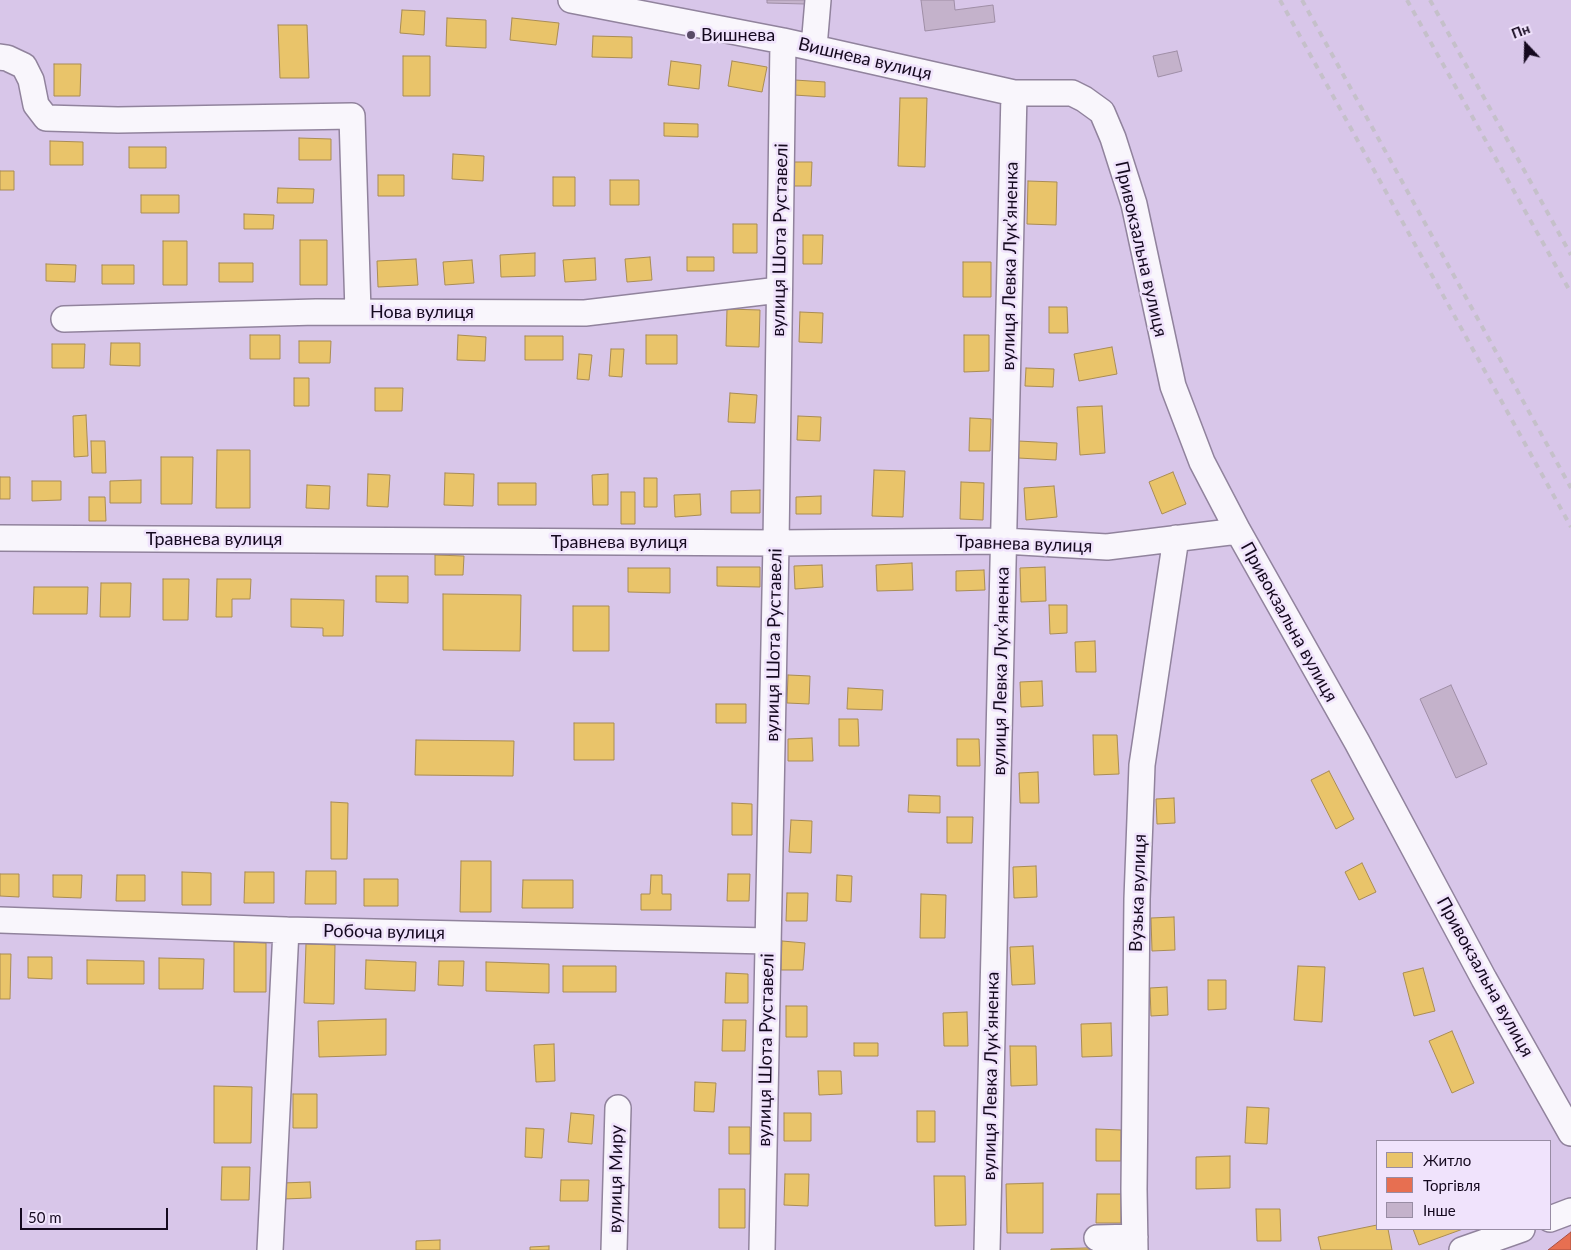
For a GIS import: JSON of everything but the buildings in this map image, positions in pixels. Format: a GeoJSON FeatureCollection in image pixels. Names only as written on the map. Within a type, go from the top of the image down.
{"type":"FeatureCollection","features":[{"type":"Feature","properties":{"kind":"street"},"geometry":{"type":"LineString","coordinates":[[814,47],[818,0]]}},
{"type":"Feature","properties":{"kind":"street","name":"Вишнева вулиця"},"geometry":{"type":"LineString","coordinates":[[586,1],[814,47],[1014,92],[1072,94]]}},
{"type":"Feature","properties":{"kind":"street","name":"вулиця Шота Руставелі"},"geometry":{"type":"LineString","coordinates":[[762,1250],[776,542],[783,41]]}},
{"type":"Feature","properties":{"kind":"street"},"geometry":{"type":"LineString","coordinates":[[0,57],[7,58],[24,66],[30,80],[36,105],[46,118],[118,120],[352,116],[358,312]]}},
{"type":"Feature","properties":{"kind":"street","name":"вулиця Левка Лукʼяненка"},"geometry":{"type":"LineString","coordinates":[[987,1250],[1014,92]]}},
{"type":"Feature","properties":{"kind":"street","name":"Привокзальна вулиця"},"geometry":{"type":"LineString","coordinates":[[1072,94],[1084,99],[1102,112],[1113,138],[1134,204],[1172,386],[1202,462],[1357,742],[1484,979],[1571,1132]]}},
{"type":"Feature","properties":{"kind":"street","name":"Нова вулиця"},"geometry":{"type":"LineString","coordinates":[[64,319],[316,312],[585,313],[779,290]]}},
{"type":"Feature","properties":{"kind":"street","name":"Травнева вулиця"},"geometry":{"type":"LineString","coordinates":[[0,538],[776,542],[1004,541],[1107,547],[1238,530]]}},
{"type":"Feature","properties":{"kind":"street","name":"Вузька вулиця"},"geometry":{"type":"LineString","coordinates":[[1135,1243],[1136,899],[1142,765],[1176,538]]}},
{"type":"Feature","properties":{"kind":"street","name":"Робоча вулиця"},"geometry":{"type":"LineString","coordinates":[[0,920],[286,930],[768,941]]}},
{"type":"Feature","properties":{"kind":"street"},"geometry":{"type":"LineString","coordinates":[[270,1250],[286,930]]}},
{"type":"Feature","properties":{"kind":"street","name":"вулиця Миру"},"geometry":{"type":"LineString","coordinates":[[614,1250],[618,1108]]}},
{"type":"Feature","properties":{"kind":"street"},"geometry":{"type":"LineString","coordinates":[[1551,1219],[1571,1212]]}},
{"type":"Feature","properties":{"kind":"street"},"geometry":{"type":"LineString","coordinates":[[1462,1250],[1519,1230]]}},
{"type":"Feature","properties":{"kind":"street"},"geometry":{"type":"LineString","coordinates":[[1097,1238],[1135,1243]]}},
{"type":"Feature","properties":{"kind":"railway"},"geometry":{"type":"LineString","coordinates":[[1280,0],[1571,527]]}},
{"type":"Feature","properties":{"kind":"railway"},"geometry":{"type":"LineString","coordinates":[[1302,0],[1571,488]]}},
{"type":"Feature","properties":{"kind":"railway"},"geometry":{"type":"LineString","coordinates":[[1407,0],[1571,293]]}},
{"type":"Feature","properties":{"kind":"railway"},"geometry":{"type":"LineString","coordinates":[[1430,0],[1571,255]]}},
{"type":"Feature","properties":{"kind":"place","name":"Вишнева"},"geometry":{"type":"Point","coordinates":[691,35]}}]}
